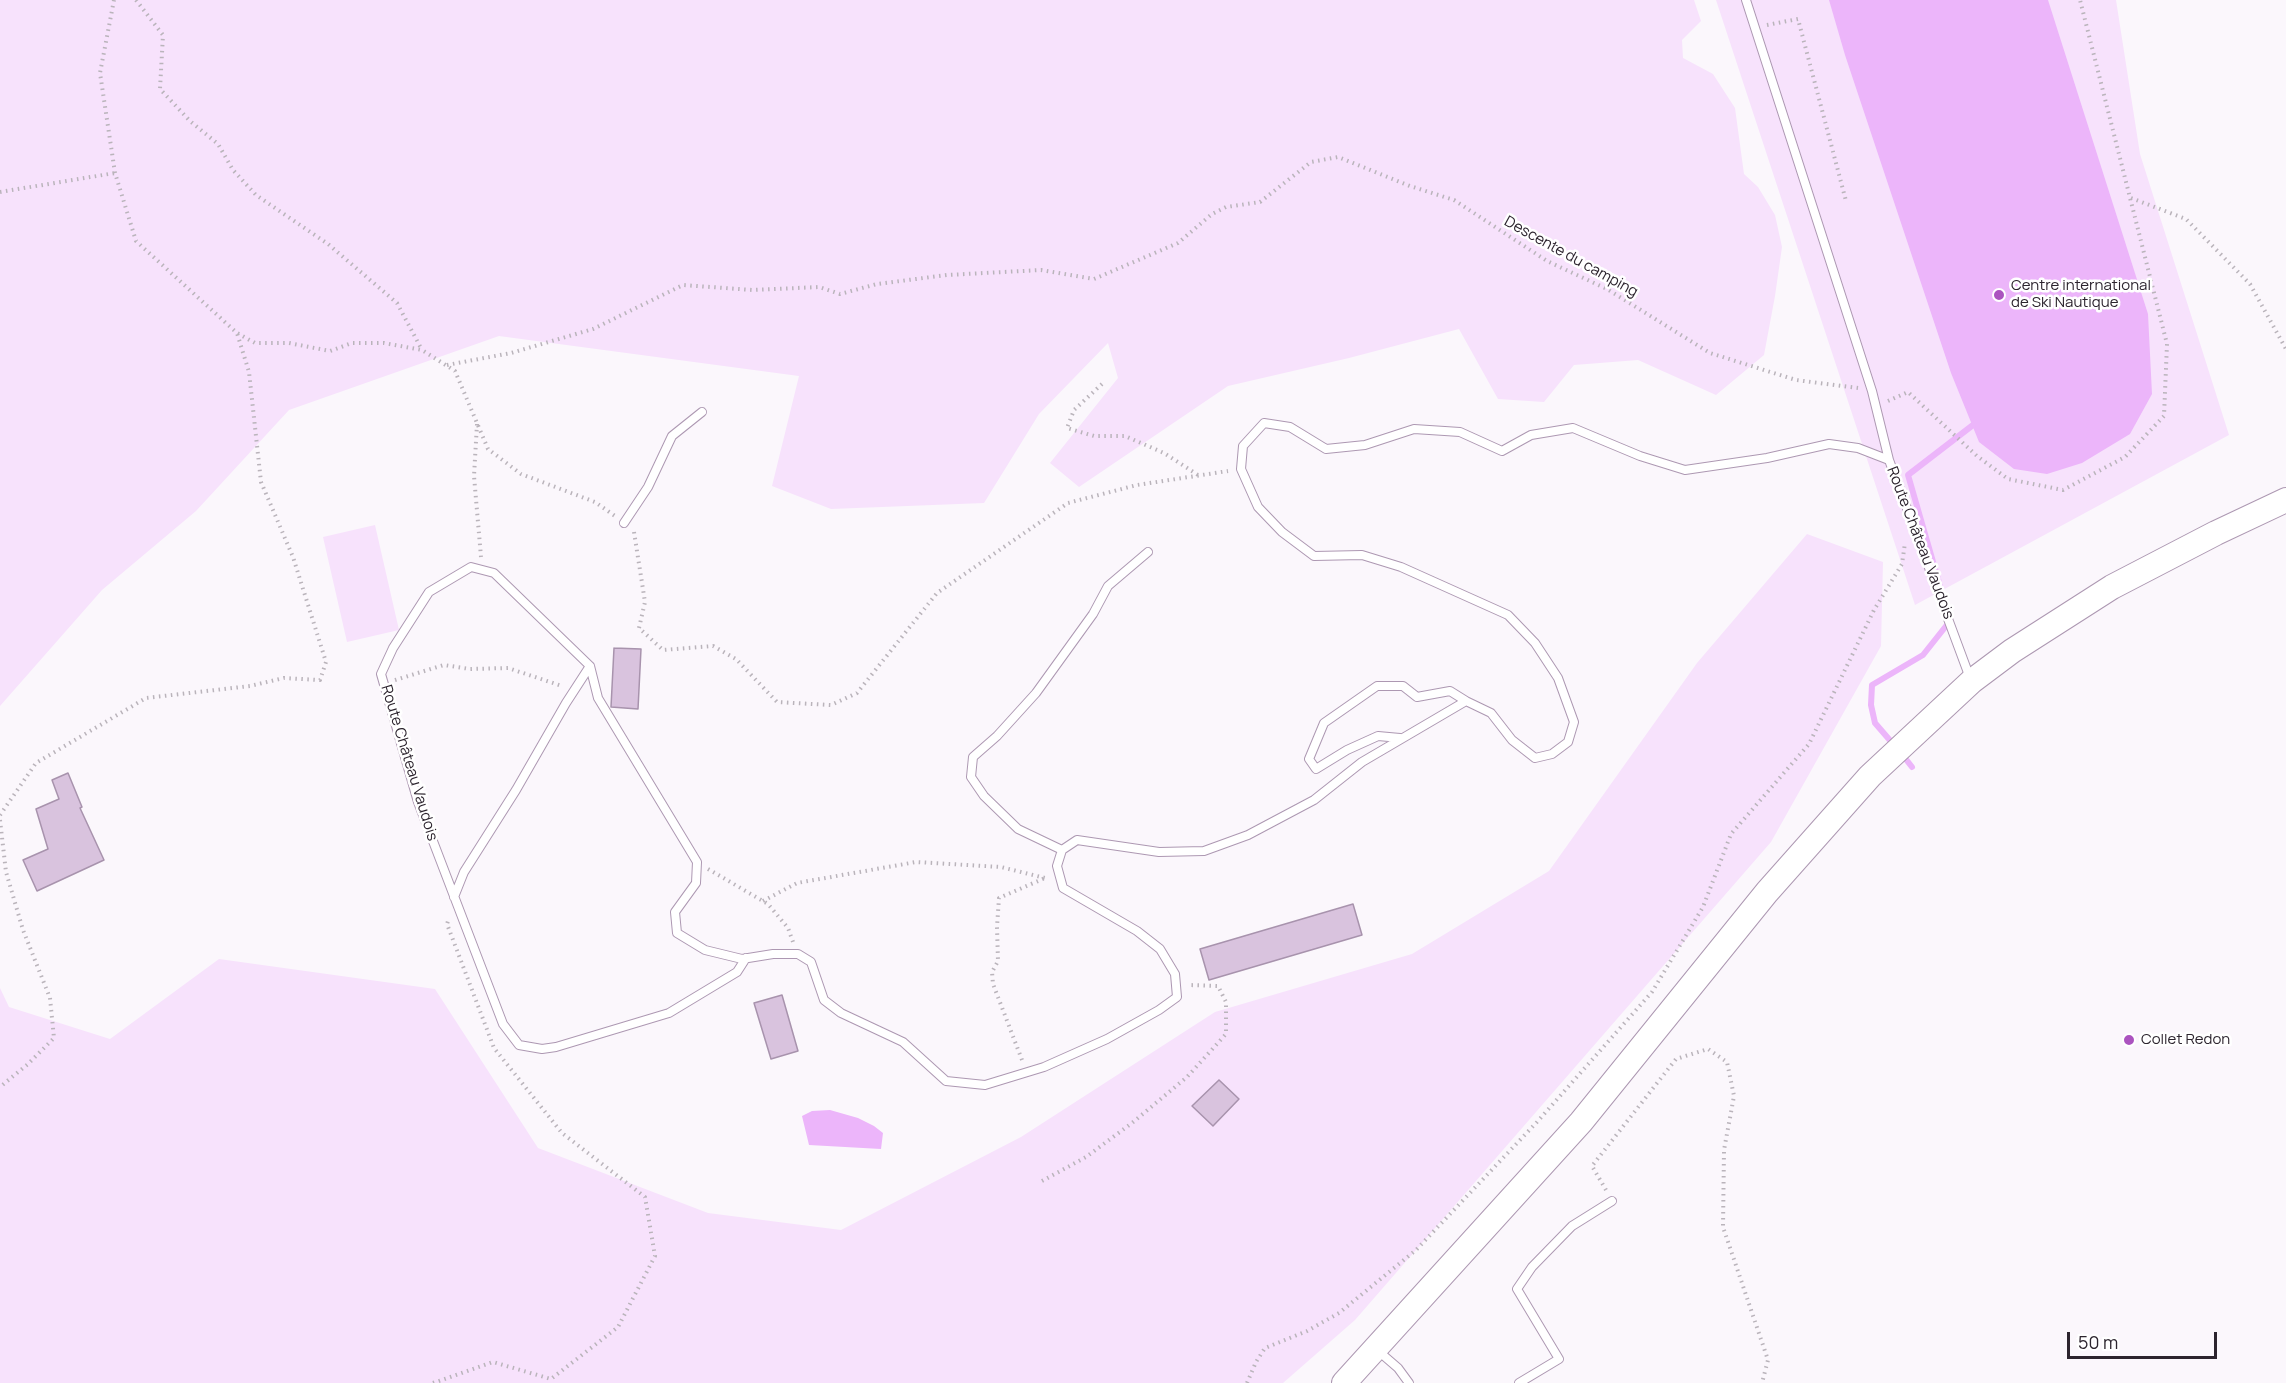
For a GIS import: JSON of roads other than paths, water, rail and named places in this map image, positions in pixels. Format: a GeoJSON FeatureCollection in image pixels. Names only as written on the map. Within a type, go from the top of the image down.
{"type":"FeatureCollection","features":[{"type":"Feature","properties":{"kind":"main road"},"geometry":{"type":"LineString","coordinates":[[1344,1383],[1581,1122],[1767,892],[1870,776],[1972,681],[2012,651],[2112,587],[2286,500]]}},
{"type":"Feature","properties":{"kind":"lane"},"geometry":{"type":"LineString","coordinates":[[1746,0],[1877,407],[1889,460]]}},
{"type":"Feature","properties":{"kind":"lane"},"geometry":{"type":"LineString","coordinates":[[624,523],[648,487],[672,436],[702,412]]}},
{"type":"Feature","properties":{"kind":"lane","name":"Route Château Vaudois"},"geometry":{"type":"LineString","coordinates":[[1466,701],[1491,713],[1512,740],[1535,758],[1552,754],[1568,742],[1574,722],[1558,678],[1535,643],[1508,615],[1401,567],[1362,555],[1314,556],[1282,532],[1258,507],[1241,469],[1244,446],[1264,423],[1290,427],[1326,449],[1365,445],[1414,429],[1460,432],[1502,451],[1531,435],[1573,428],[1640,456],[1685,470],[1767,458],[1828,444],[1858,448],[1889,460],[1972,681]]}},
{"type":"Feature","properties":{"kind":"lane"},"geometry":{"type":"LineString","coordinates":[[1062,850],[1018,829],[984,796],[971,777],[973,757],[997,736],[1036,693],[1093,614],[1108,586],[1148,552]]}},
{"type":"Feature","properties":{"kind":"lane","name":"Route Château Vaudois"},"geometry":{"type":"LineString","coordinates":[[590,666],[494,573],[471,567],[429,592],[393,648],[381,674],[418,802],[503,1024],[519,1045],[542,1049],[555,1047],[669,1013],[736,972],[746,958]]}},
{"type":"Feature","properties":{"kind":"lane"},"geometry":{"type":"LineString","coordinates":[[590,666],[598,698],[696,862],[696,883],[675,912],[677,933],[705,950],[746,958],[773,954],[798,954],[811,963],[824,1000],[841,1013],[903,1042],[946,1080],[985,1085],[1044,1067],[1107,1039],[1159,1010],[1176,997],[1175,974],[1160,948],[1137,931],[1063,888],[1057,866],[1062,850],[1077,840],[1159,852],[1204,851],[1248,835],[1314,800],[1362,762],[1466,701],[1450,691],[1417,696],[1403,686],[1377,686],[1324,723],[1309,759],[1316,769],[1347,750],[1377,736],[1400,738]]}},
{"type":"Feature","properties":{"kind":"lane"},"geometry":{"type":"LineString","coordinates":[[454,897],[464,872],[590,666]]}},
{"type":"Feature","properties":{"kind":"lane"},"geometry":{"type":"LineString","coordinates":[[1519,1383],[1559,1359],[1517,1288],[1532,1267],[1572,1226],[1612,1201]]}},
{"type":"Feature","properties":{"kind":"lane"},"geometry":{"type":"LineString","coordinates":[[1376,1348],[1398,1368],[1409,1383]]}},
{"type":"Feature","properties":{"kind":"waterway"},"geometry":{"type":"LineString","coordinates":[[1940,586],[1908,475],[1973,425]]}},
{"type":"Feature","properties":{"kind":"waterway"},"geometry":{"type":"LineString","coordinates":[[1894,745],[1875,723],[1871,705],[1872,685],[1923,655],[1950,621]]}},
{"type":"Feature","properties":{"kind":"waterway"},"geometry":{"type":"LineString","coordinates":[[1901,753],[1912,767]]}},
{"type":"Feature","properties":{"kind":"place","name":"Centre international de Ski Nautique"},"geometry":{"type":"Point","coordinates":[1999,295]}},
{"type":"Feature","properties":{"kind":"place","name":"Collet Redon"},"geometry":{"type":"Point","coordinates":[2129,1040]}}]}
